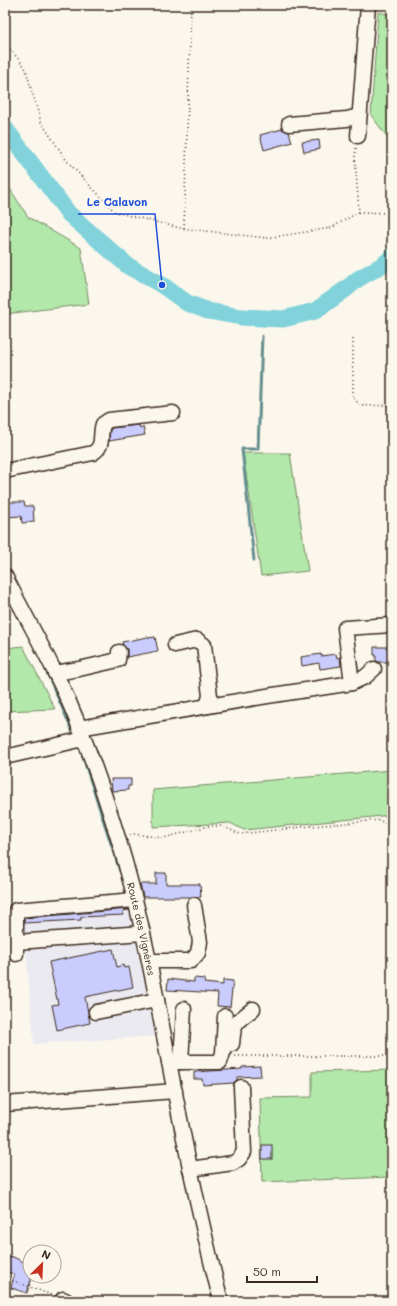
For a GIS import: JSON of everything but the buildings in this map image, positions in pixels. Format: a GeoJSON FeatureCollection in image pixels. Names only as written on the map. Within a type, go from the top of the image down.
{"type":"FeatureCollection","features":[{"type":"Feature","properties":{"kind":"street"},"geometry":{"type":"LineString","coordinates":[[358,136],[368,5]]}},
{"type":"Feature","properties":{"kind":"street"},"geometry":{"type":"LineString","coordinates":[[289,124],[346,119],[359,116]]}},
{"type":"Feature","properties":{"kind":"street"},"geometry":{"type":"LineString","coordinates":[[5,471],[93,453],[99,449],[102,443],[101,430],[103,424],[109,420],[172,413]]}},
{"type":"Feature","properties":{"kind":"street","name":"Route des Vignères"},"geometry":{"type":"LineString","coordinates":[[5,576],[55,672],[81,733],[118,837],[150,961],[157,1000],[175,1062],[175,1091],[190,1169],[207,1249],[221,1301]]}},
{"type":"Feature","properties":{"kind":"street"},"geometry":{"type":"LineString","coordinates":[[352,683],[345,628],[392,625]]}},
{"type":"Feature","properties":{"kind":"street"},"geometry":{"type":"LineString","coordinates":[[175,645],[197,640],[204,645],[210,696],[208,706]]}},
{"type":"Feature","properties":{"kind":"street"},"geometry":{"type":"LineString","coordinates":[[55,672],[118,660],[119,652]]}},
{"type":"Feature","properties":{"kind":"street"},"geometry":{"type":"LineString","coordinates":[[5,757],[81,733],[208,706],[352,683],[365,677],[374,669]]}},
{"type":"Feature","properties":{"kind":"street"},"geometry":{"type":"LineString","coordinates":[[135,900],[16,910],[16,948],[143,933]]}},
{"type":"Feature","properties":{"kind":"street"},"geometry":{"type":"LineString","coordinates":[[150,961],[191,961],[198,953],[200,942],[194,905]]}},
{"type":"Feature","properties":{"kind":"street"},"geometry":{"type":"LineString","coordinates":[[96,1012],[157,1000]]}},
{"type":"Feature","properties":{"kind":"street"},"geometry":{"type":"LineString","coordinates":[[184,1009],[175,1062],[225,1059]]}},
{"type":"Feature","properties":{"kind":"street"},"geometry":{"type":"LineString","coordinates":[[225,1059],[234,1026],[238,1020],[253,1009]]}},
{"type":"Feature","properties":{"kind":"street"},"geometry":{"type":"LineString","coordinates":[[225,1016],[223,1053],[225,1059]]}},
{"type":"Feature","properties":{"kind":"street"},"geometry":{"type":"LineString","coordinates":[[190,1169],[233,1163],[239,1159],[244,1152],[241,1087]]}},
{"type":"Feature","properties":{"kind":"street"},"geometry":{"type":"LineString","coordinates":[[5,1104],[175,1091]]}},
{"type":"Feature","properties":{"kind":"path"},"geometry":{"type":"LineString","coordinates":[[184,228],[192,5]]}},
{"type":"Feature","properties":{"kind":"path"},"geometry":{"type":"LineString","coordinates":[[5,43],[25,68],[41,122],[67,161],[116,212],[184,228],[267,238],[331,228],[359,212],[392,213]]}},
{"type":"Feature","properties":{"kind":"path"},"geometry":{"type":"LineString","coordinates":[[358,136],[355,157],[359,212]]}},
{"type":"Feature","properties":{"kind":"path"},"geometry":{"type":"LineString","coordinates":[[353,338],[353,398],[361,406],[392,405]]}},
{"type":"Feature","properties":{"kind":"path"},"geometry":{"type":"LineString","coordinates":[[118,837],[134,834],[164,838],[209,826],[222,826],[240,834],[379,820],[388,825],[388,845],[392,861]]}},
{"type":"Feature","properties":{"kind":"path"},"geometry":{"type":"LineString","coordinates":[[225,1059],[243,1055],[392,1056]]}},
{"type":"Feature","properties":{"kind":"path"},"geometry":{"type":"LineString","coordinates":[[5,1278],[65,1300]]}},
{"type":"Feature","properties":{"kind":"shaded area"},"geometry":{"type":"Polygon","coordinates":[[[132,896],[160,1036],[34,1044],[26,951],[19,908],[132,896]]]}},
{"type":"Feature","properties":{"kind":"green space"},"geometry":{"type":"Polygon","coordinates":[[[378,12],[392,15],[392,141],[390,141],[371,115],[378,12]]]}},
{"type":"Feature","properties":{"kind":"green space"},"geometry":{"type":"Polygon","coordinates":[[[5,181],[28,217],[81,248],[89,304],[5,314],[5,181]]]}},
{"type":"Feature","properties":{"kind":"green space"},"geometry":{"type":"Polygon","coordinates":[[[243,453],[290,453],[308,571],[261,576],[243,453]]]}},
{"type":"Feature","properties":{"kind":"green space"},"geometry":{"type":"Polygon","coordinates":[[[23,646],[55,709],[5,711],[5,648],[23,646]]]}},
{"type":"Feature","properties":{"kind":"green space"},"geometry":{"type":"Polygon","coordinates":[[[392,770],[392,815],[244,830],[230,823],[153,827],[153,790],[392,770]]]}},
{"type":"Feature","properties":{"kind":"green space"},"geometry":{"type":"Polygon","coordinates":[[[392,1070],[392,1177],[262,1182],[260,1098],[312,1097],[312,1072],[392,1070]]]}},
{"type":"Feature","properties":{"kind":"waterway"},"geometry":{"type":"LineString","coordinates":[[5,128],[69,214],[128,266],[162,285],[187,303],[208,311],[241,317],[283,319],[315,311],[358,279],[384,264],[392,257]]}},
{"type":"Feature","properties":{"kind":"waterway"},"geometry":{"type":"LineString","coordinates":[[254,560],[242,449],[258,449],[262,336]]}},
{"type":"Feature","properties":{"kind":"waterway"},"geometry":{"type":"LineString","coordinates":[[45,668],[75,737]]}},
{"type":"Feature","properties":{"kind":"waterway"},"geometry":{"type":"LineString","coordinates":[[81,751],[120,871]]}},
{"type":"Feature","properties":{"kind":"place","name":"Le Calavon"},"geometry":{"type":"Point","coordinates":[162,285]}}]}
